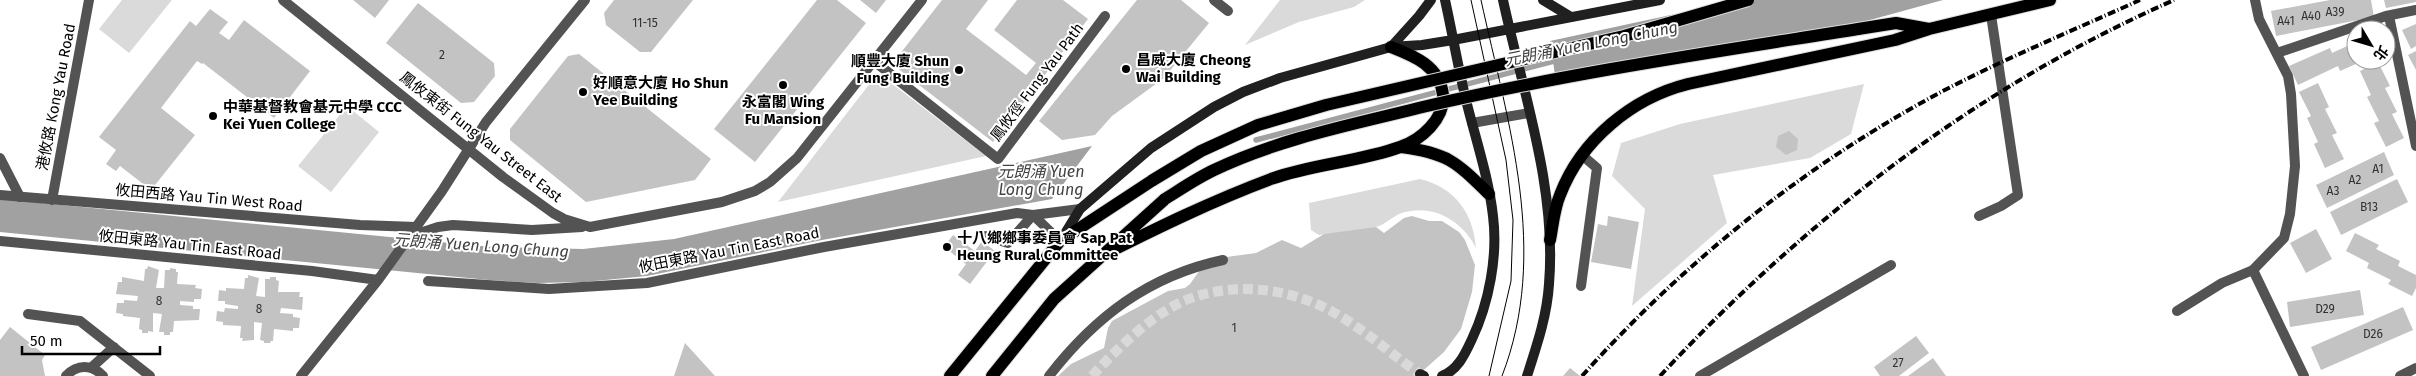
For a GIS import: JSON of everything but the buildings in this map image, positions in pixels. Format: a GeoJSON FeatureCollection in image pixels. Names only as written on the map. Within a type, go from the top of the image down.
{"type":"FeatureCollection","features":[{"type":"Feature","properties":{"kind":"main road"},"geometry":{"type":"LineString","coordinates":[[1391,46],[1431,0]]}},
{"type":"Feature","properties":{"kind":"main road"},"geometry":{"type":"LineString","coordinates":[[1445,0],[1458,65],[1489,194],[1494,238],[1493,262],[1483,310],[1461,360],[1447,374]]}},
{"type":"Feature","properties":{"kind":"main road"},"geometry":{"type":"LineString","coordinates":[[1503,0],[1545,190],[1550,240]]}},
{"type":"Feature","properties":{"kind":"main road"},"geometry":{"type":"LineString","coordinates":[[1543,0],[1571,17]]}},
{"type":"Feature","properties":{"kind":"main road"},"geometry":{"type":"LineString","coordinates":[[950,376],[1060,241],[1080,209],[1151,148],[1214,107],[1243,92],[1280,78],[1391,46],[1422,45],[1453,40],[1660,0]]}},
{"type":"Feature","properties":{"kind":"main road"},"geometry":{"type":"LineString","coordinates":[[1060,241],[1201,151],[1258,125],[1326,104],[1624,36],[1748,0]]}},
{"type":"Feature","properties":{"kind":"main road"},"geometry":{"type":"LineString","coordinates":[[1527,376],[1538,342],[1546,306],[1550,240],[1559,196],[1583,156],[1607,128],[1636,105],[1671,88],[1895,40],[1930,29],[2050,0]]}},
{"type":"Feature","properties":{"kind":"main road"},"geometry":{"type":"LineString","coordinates":[[992,376],[1054,299],[1165,199],[1213,171],[1267,148],[1334,128],[1477,94],[1632,65],[1896,23],[1930,29]]}},
{"type":"Feature","properties":{"kind":"main road"},"geometry":{"type":"LineString","coordinates":[[1101,256],[1175,218],[1273,178],[1401,147],[1422,135],[1432,126],[1440,114],[1443,101],[1442,86],[1435,74],[1425,63],[1391,46]]}},
{"type":"Feature","properties":{"kind":"main road"},"geometry":{"type":"LineString","coordinates":[[1401,147],[1421,150],[1451,160],[1489,194]]}},
{"type":"Feature","properties":{"kind":"street","name":"港攸路 Kong Yau Road"},"geometry":{"type":"LineString","coordinates":[[52,200],[90,0]]}},
{"type":"Feature","properties":{"kind":"street","name":"鳳攸東街 Fung Yau Street East"},"geometry":{"type":"LineString","coordinates":[[283,0],[467,149],[552,213],[590,227],[722,202],[755,191],[770,182],[797,158],[922,0]]}},
{"type":"Feature","properties":{"kind":"street"},"geometry":{"type":"LineString","coordinates":[[301,376],[378,280],[486,122],[586,0]]}},
{"type":"Feature","properties":{"kind":"street"},"geometry":{"type":"LineString","coordinates":[[1214,0],[1228,11]]}},
{"type":"Feature","properties":{"kind":"street"},"geometry":{"type":"LineString","coordinates":[[2176,311],[2222,283],[2253,270],[2284,238],[2294,188],[2295,166],[2291,94],[2288,76],[2259,19],[2255,0]]}},
{"type":"Feature","properties":{"kind":"street"},"geometry":{"type":"LineString","coordinates":[[2277,52],[2389,16],[2416,10]]}},
{"type":"Feature","properties":{"kind":"street"},"geometry":{"type":"LineString","coordinates":[[1979,216],[2001,206],[2018,195],[1991,15]]}},
{"type":"Feature","properties":{"kind":"street","name":"鳳攸徑 Fung Yau Path"},"geometry":{"type":"LineString","coordinates":[[874,61],[998,159],[1105,16]]}},
{"type":"Feature","properties":{"kind":"street"},"geometry":{"type":"LineString","coordinates":[[2389,16],[2413,139],[2416,146]]}},
{"type":"Feature","properties":{"kind":"street"},"geometry":{"type":"LineString","coordinates":[[1472,123],[1529,113]]}},
{"type":"Feature","properties":{"kind":"street"},"geometry":{"type":"LineString","coordinates":[[1581,286],[1597,168],[1583,156]]}},
{"type":"Feature","properties":{"kind":"street"},"geometry":{"type":"LineString","coordinates":[[0,158],[20,197]]}},
{"type":"Feature","properties":{"kind":"street","name":"攸田西路 Yau Tin West Road"},"geometry":{"type":"LineString","coordinates":[[0,195],[360,225],[416,227]]}},
{"type":"Feature","properties":{"kind":"street","name":"攸田東路 Yau Tin East Road"},"geometry":{"type":"LineString","coordinates":[[428,281],[549,290],[647,283],[824,247],[1008,215],[1033,215],[1080,209]]}},
{"type":"Feature","properties":{"kind":"street"},"geometry":{"type":"LineString","coordinates":[[985,236],[1008,243],[1033,215],[1060,241]]}},
{"type":"Feature","properties":{"kind":"street"},"geometry":{"type":"LineString","coordinates":[[408,237],[438,227],[453,225],[532,230],[590,227]]}},
{"type":"Feature","properties":{"kind":"street","name":"攸田東路 Yau Tin East Road"},"geometry":{"type":"LineString","coordinates":[[0,241],[312,271],[378,280]]}},
{"type":"Feature","properties":{"kind":"street"},"geometry":{"type":"LineString","coordinates":[[1049,376],[1065,356],[1096,325],[1126,300],[1175,273],[1223,260]]}},
{"type":"Feature","properties":{"kind":"street"},"geometry":{"type":"LineString","coordinates":[[1700,376],[1891,265]]}},
{"type":"Feature","properties":{"kind":"street"},"geometry":{"type":"LineString","coordinates":[[2253,270],[2304,376]]}},
{"type":"Feature","properties":{"kind":"street"},"geometry":{"type":"LineString","coordinates":[[28,314],[80,321],[150,376]]}},
{"type":"Feature","properties":{"kind":"street"},"geometry":{"type":"LineString","coordinates":[[92,367],[114,347]]}},
{"type":"Feature","properties":{"kind":"street"},"geometry":{"type":"LineString","coordinates":[[66,376],[78,367],[92,367],[103,376]]}},
{"type":"Feature","properties":{"kind":"street"},"geometry":{"type":"LineString","coordinates":[[2400,376],[2416,368]]}},
{"type":"Feature","properties":{"kind":"shaded area"},"geometry":{"type":"Polygon","coordinates":[[[122,0],[172,0],[129,53],[99,29],[122,0]]]}},
{"type":"Feature","properties":{"kind":"shaded area"},"geometry":{"type":"Polygon","coordinates":[[[1280,0],[1365,0],[1354,7],[1299,22],[1245,45],[1280,0]]]}},
{"type":"Feature","properties":{"kind":"shaded area"},"geometry":{"type":"Polygon","coordinates":[[[878,73],[986,156],[778,202],[878,73]]]}},
{"type":"Feature","properties":{"kind":"shaded area"},"geometry":{"type":"Polygon","coordinates":[[[1864,84],[1851,134],[1810,158],[1713,175],[1727,223],[1632,306],[1645,209],[1612,176],[1621,143],[1680,124],[1864,84]]]}},
{"type":"Feature","properties":{"kind":"shaded area"},"geometry":{"type":"Polygon","coordinates":[[[347,106],[379,132],[331,192],[298,166],[347,106]]]}},
{"type":"Feature","properties":{"kind":"shaded area"},"geometry":{"type":"Polygon","coordinates":[[[1420,179],[1443,189],[1460,203],[1471,223],[1476,248],[1463,229],[1454,222],[1434,212],[1423,210],[1399,214],[1379,226],[1362,230],[1319,235],[1311,230],[1309,203],[1420,179]]]}},
{"type":"Feature","properties":{"kind":"water","name":"元朗涌 Yuen Long Chung"},"geometry":{"type":"Polygon","coordinates":[[[1740,0],[1943,0],[1859,23],[1556,82],[1550,41],[1740,0]]]}},
{"type":"Feature","properties":{"kind":"water","name":"元朗涌 Yuen Long Chung"},"geometry":{"type":"Polygon","coordinates":[[[1092,146],[1052,199],[822,240],[647,276],[584,282],[537,283],[489,280],[0,232],[0,199],[492,247],[583,249],[674,239],[1092,146]]]}},
{"type":"Feature","properties":{"kind":"waterway","name":"元朗涌 Yuen Long Chung"},"geometry":{"type":"LineString","coordinates":[[1256,140],[1558,60]]}},
{"type":"Feature","properties":{"kind":"tunnel"},"geometry":{"type":"LineString","coordinates":[[1092,376],[1136,333],[1173,306],[1204,294],[1242,289],[1261,290],[1299,297],[1333,312],[1356,326],[1420,374]]}},
{"type":"Feature","properties":{"kind":"tram line"},"geometry":{"type":"LineString","coordinates":[[1471,0],[1506,160],[1513,220],[1511,281],[1489,376]]}},
{"type":"Feature","properties":{"kind":"tram line"},"geometry":{"type":"LineString","coordinates":[[1481,0],[1512,141],[1520,188],[1524,235],[1523,282],[1516,329],[1502,376]]}},
{"type":"Feature","properties":{"kind":"railway"},"geometry":{"type":"LineString","coordinates":[[1582,376],[1662,293],[1705,255],[1749,218],[1842,151],[1891,120],[1941,92],[2015,56],[2140,0]]}},
{"type":"Feature","properties":{"kind":"railway"},"geometry":{"type":"LineString","coordinates":[[1660,376],[1716,318],[1774,263],[1835,211],[1898,162],[1963,116],[2031,73],[2101,35],[2174,0]]}},
{"type":"Feature","properties":{"kind":"place","name":"昌威大廈 Cheong Wai Building"},"geometry":{"type":"Point","coordinates":[1126,69]}},
{"type":"Feature","properties":{"kind":"place","name":"順豐大廈 Shun Fung Building"},"geometry":{"type":"Point","coordinates":[959,70]}},
{"type":"Feature","properties":{"kind":"place","name":"永富閣 Wing Fu Mansion"},"geometry":{"type":"Point","coordinates":[783,85]}},
{"type":"Feature","properties":{"kind":"place","name":"好順意大廈 Ho Shun Yee Building"},"geometry":{"type":"Point","coordinates":[583,92]}},
{"type":"Feature","properties":{"kind":"place","name":"中華基督教會基元中學 CCC Kei Yuen College"},"geometry":{"type":"Point","coordinates":[213,116]}},
{"type":"Feature","properties":{"kind":"place","name":"十八鄉鄉事委員會 Sap Pat Heung Rural Committee"},"geometry":{"type":"Point","coordinates":[947,247]}}]}
